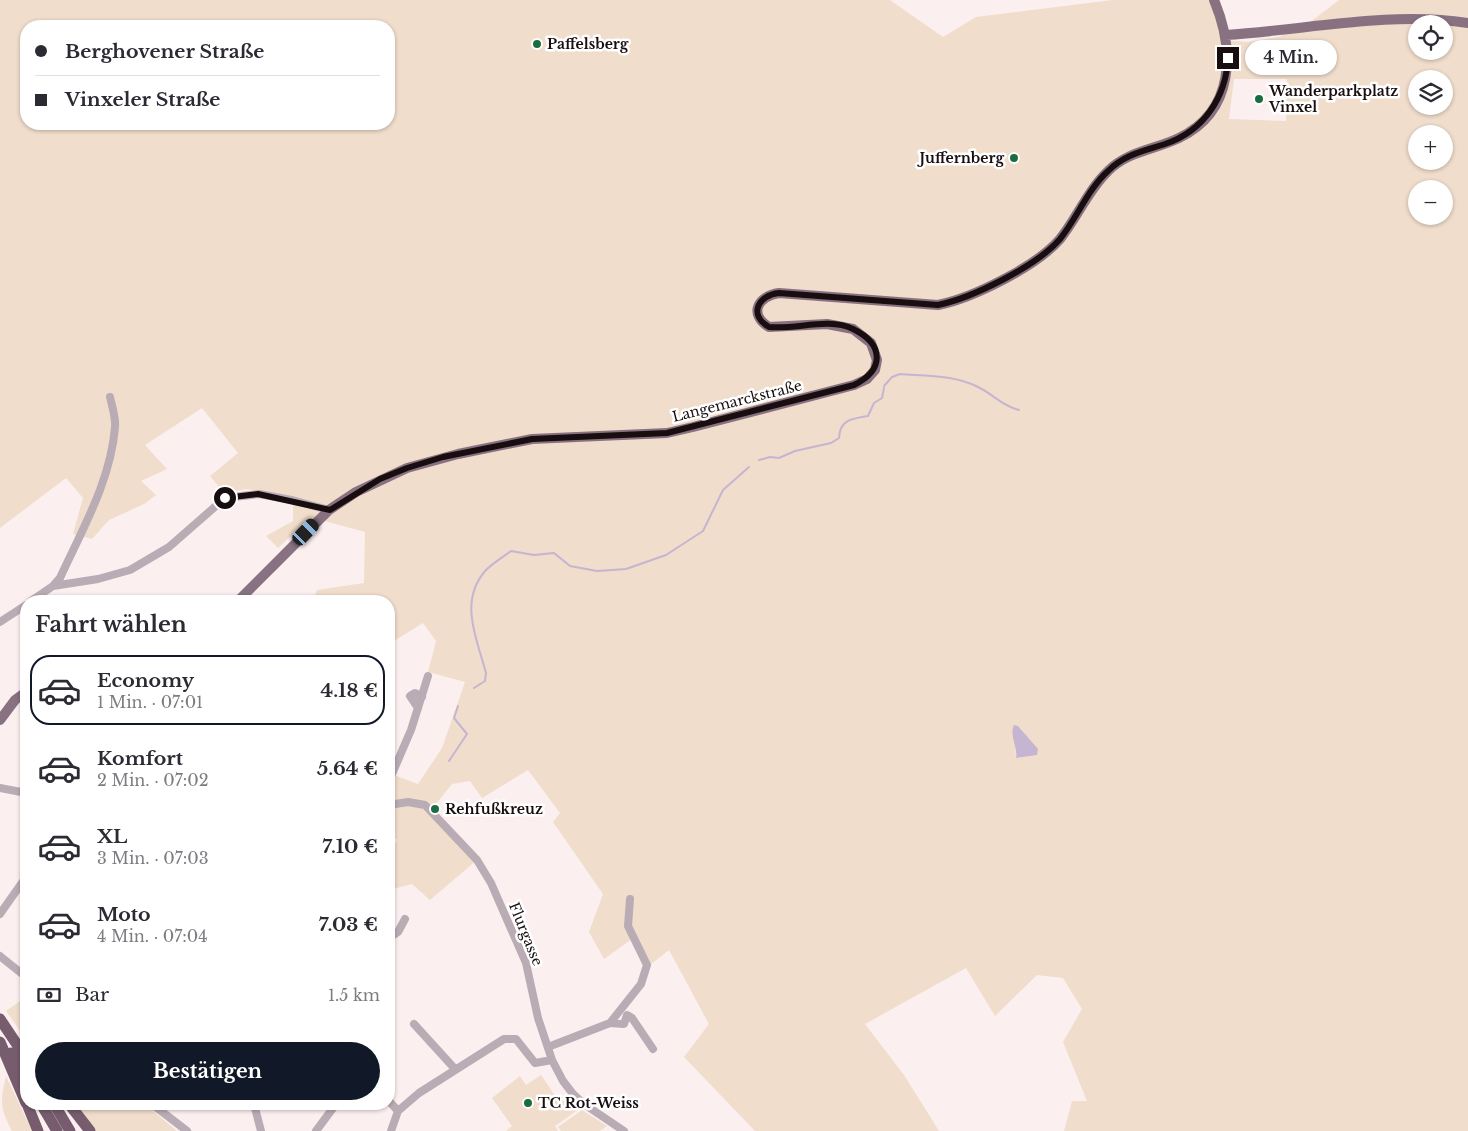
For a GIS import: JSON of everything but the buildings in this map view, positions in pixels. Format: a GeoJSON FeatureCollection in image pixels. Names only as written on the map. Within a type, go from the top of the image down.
{"type":"FeatureCollection","features":[{"type":"Feature","properties":{"kind":"highway"},"geometry":{"type":"LineString","coordinates":[[0,1019],[20,1037]]}},
{"type":"Feature","properties":{"kind":"highway"},"geometry":{"type":"LineString","coordinates":[[0,1019],[20,1049]]}},
{"type":"Feature","properties":{"kind":"highway"},"geometry":{"type":"LineString","coordinates":[[0,1037],[20,1069]]}},
{"type":"Feature","properties":{"kind":"highway"},"geometry":{"type":"LineString","coordinates":[[0,1042],[20,1089]]}},
{"type":"Feature","properties":{"kind":"highway"},"geometry":{"type":"LineString","coordinates":[[29,1110],[38,1131]]}},
{"type":"Feature","properties":{"kind":"highway"},"geometry":{"type":"LineString","coordinates":[[45,1110],[57,1131]]}},
{"type":"Feature","properties":{"kind":"highway"},"geometry":{"type":"LineString","coordinates":[[58,1110],[70,1131]]}},
{"type":"Feature","properties":{"kind":"highway"},"geometry":{"type":"LineString","coordinates":[[74,1110],[90,1131]]}},
{"type":"Feature","properties":{"kind":"main road"},"geometry":{"type":"LineString","coordinates":[[1214,0],[1226,35],[1365,22],[1416,20],[1468,24]]}},
{"type":"Feature","properties":{"kind":"main road","name":"Langemarckstraße"},"geometry":{"type":"LineString","coordinates":[[244,595],[330,510],[380,479],[407,468],[443,457],[532,439],[667,433],[854,385],[867,379],[875,370],[876,353],[871,343],[853,329],[840,326],[769,327],[758,317],[757,311],[761,300],[772,294],[785,293],[938,305],[951,302],[1029,264],[1060,238],[1106,172],[1124,158],[1165,144],[1192,130],[1210,112],[1223,88],[1228,58],[1226,35]]}},
{"type":"Feature","properties":{"kind":"main road"},"geometry":{"type":"LineString","coordinates":[[0,720],[4,709],[20,697]]}},
{"type":"Feature","properties":{"kind":"street"},"geometry":{"type":"LineString","coordinates":[[40,595],[60,578],[89,518],[101,486],[115,425],[110,397]]}},
{"type":"Feature","properties":{"kind":"street"},"geometry":{"type":"LineString","coordinates":[[53,586],[98,579],[130,570],[169,547],[225,498],[258,494],[330,510]]}},
{"type":"Feature","properties":{"kind":"street"},"geometry":{"type":"LineString","coordinates":[[0,622],[20,609]]}},
{"type":"Feature","properties":{"kind":"street"},"geometry":{"type":"LineString","coordinates":[[395,766],[418,708],[428,676]]}},
{"type":"Feature","properties":{"kind":"street"},"geometry":{"type":"LineString","coordinates":[[418,708],[410,696],[415,692],[422,697]]}},
{"type":"Feature","properties":{"kind":"street"},"geometry":{"type":"LineString","coordinates":[[0,788],[20,792]]}},
{"type":"Feature","properties":{"kind":"street","name":"Flurgasse"},"geometry":{"type":"LineString","coordinates":[[395,804],[408,802],[425,805],[485,871],[526,963],[538,1018],[552,1060],[572,1094],[624,1131]]}},
{"type":"Feature","properties":{"kind":"street"},"geometry":{"type":"LineString","coordinates":[[0,914],[20,886]]}},
{"type":"Feature","properties":{"kind":"street"},"geometry":{"type":"LineString","coordinates":[[548,1047],[610,1022],[623,1013],[641,984],[647,965],[628,926],[630,899]]}},
{"type":"Feature","properties":{"kind":"street"},"geometry":{"type":"LineString","coordinates":[[395,934],[405,919]]}},
{"type":"Feature","properties":{"kind":"street"},"geometry":{"type":"LineString","coordinates":[[0,956],[20,971]]}},
{"type":"Feature","properties":{"kind":"street"},"geometry":{"type":"LineString","coordinates":[[610,1022],[624,1024],[623,1013]]}},
{"type":"Feature","properties":{"kind":"street"},"geometry":{"type":"LineString","coordinates":[[623,1013],[632,1018],[653,1049]]}},
{"type":"Feature","properties":{"kind":"street"},"geometry":{"type":"LineString","coordinates":[[414,1024],[456,1069]]}},
{"type":"Feature","properties":{"kind":"street"},"geometry":{"type":"LineString","coordinates":[[391,1131],[398,1111],[419,1093],[504,1039],[516,1039],[529,1059],[535,1063],[552,1060]]}},
{"type":"Feature","properties":{"kind":"street"},"geometry":{"type":"LineString","coordinates":[[395,1108],[398,1111]]}},
{"type":"Feature","properties":{"kind":"street"},"geometry":{"type":"LineString","coordinates":[[160,1110],[187,1131]]}},
{"type":"Feature","properties":{"kind":"street"},"geometry":{"type":"LineString","coordinates":[[256,1110],[261,1131]]}},
{"type":"Feature","properties":{"kind":"street"},"geometry":{"type":"LineString","coordinates":[[316,1131],[332,1110]]}},
{"type":"Feature","properties":{"kind":"shaded area"},"geometry":{"type":"Polygon","coordinates":[[[0,0],[890,0],[943,37],[976,17],[1113,0],[1211,0],[1223,40],[1248,42],[1278,37],[1304,27],[1339,0],[1468,0],[1468,1131],[1064,1131],[1072,1101],[1087,1101],[1063,1042],[1082,1009],[1063,978],[1037,975],[995,1016],[966,968],[865,1024],[904,1075],[939,1131],[755,1131],[684,1057],[709,1024],[669,950],[650,965],[636,936],[604,959],[589,932],[603,894],[553,822],[560,813],[528,770],[482,798],[470,781],[452,784],[431,810],[477,860],[430,900],[412,884],[395,888],[395,843],[397,840],[395,838],[395,775],[418,784],[442,748],[465,682],[428,672],[436,641],[423,623],[395,640],[395,595],[315,595],[317,590],[364,583],[365,532],[310,517],[278,548],[266,536],[293,521],[293,496],[246,489],[224,493],[210,476],[238,453],[202,408],[145,445],[167,469],[141,481],[156,495],[144,504],[109,520],[92,539],[73,534],[83,498],[66,478],[0,528],[0,0]],[[1234,79],[1229,119],[1286,121],[1287,79],[1234,79]],[[1014,725],[1016,758],[1030,756],[1038,750],[1018,726],[1014,725]]]}},
{"type":"Feature","properties":{"kind":"shaded area"},"geometry":{"type":"Polygon","coordinates":[[[1014,725],[1018,726],[1038,749],[1037,755],[1016,758],[1012,733],[1014,725]]]}},
{"type":"Feature","properties":{"kind":"shaded area"},"geometry":{"type":"Polygon","coordinates":[[[20,1001],[20,1031],[6,1011],[20,1001]]]}},
{"type":"Feature","properties":{"kind":"shaded area","name":"TC Rot-Weiss"},"geometry":{"type":"Polygon","coordinates":[[[541,1075],[560,1103],[570,1097],[582,1107],[555,1126],[558,1131],[506,1131],[512,1126],[492,1098],[520,1076],[526,1085],[541,1075]]]}},
{"type":"Feature","properties":{"kind":"shaded area"},"geometry":{"type":"Polygon","coordinates":[[[6,1076],[20,1106],[20,1110],[22,1110],[32,1131],[12,1131],[3,1111],[3,1093],[6,1076]]]}},
{"type":"Feature","properties":{"kind":"shaded area"},"geometry":{"type":"Polygon","coordinates":[[[79,1110],[152,1110],[177,1131],[95,1131],[79,1110]]]}},
{"type":"Feature","properties":{"kind":"shaded area"},"geometry":{"type":"Polygon","coordinates":[[[582,1110],[607,1126],[600,1131],[561,1131],[558,1127],[582,1110]]]}},
{"type":"Feature","properties":{"kind":"waterway"},"geometry":{"type":"LineString","coordinates":[[884,386],[892,377],[900,374],[950,378],[978,387],[1008,406],[1019,410]]}},
{"type":"Feature","properties":{"kind":"waterway"},"geometry":{"type":"LineString","coordinates":[[759,460],[770,457],[779,458],[795,451],[831,443],[839,438],[844,423],[852,419],[868,416],[874,403],[882,398],[884,388]]}},
{"type":"Feature","properties":{"kind":"waterway"},"geometry":{"type":"LineString","coordinates":[[474,688],[485,681],[486,673],[475,634],[471,607],[473,594],[478,582],[492,565],[511,551],[534,555],[554,553],[570,566],[597,571],[626,569],[666,555],[703,531],[723,490],[749,467]]}},
{"type":"Feature","properties":{"kind":"waterway"},"geometry":{"type":"LineString","coordinates":[[449,761],[467,734],[454,718],[458,706]]}},
{"type":"Feature","properties":{"kind":"place","name":"Paffelsberg"},"geometry":{"type":"Point","coordinates":[537,44]}},
{"type":"Feature","properties":{"kind":"place","name":"Wanderparkplatz Vinxel"},"geometry":{"type":"Point","coordinates":[1259,99]}},
{"type":"Feature","properties":{"kind":"place","name":"Juffernberg"},"geometry":{"type":"Point","coordinates":[1014,158]}},
{"type":"Feature","properties":{"kind":"place","name":"Rehfußkreuz"},"geometry":{"type":"Point","coordinates":[435,809]}},
{"type":"Feature","properties":{"kind":"place","name":"TC Rot-Weiss"},"geometry":{"type":"Point","coordinates":[528,1103]}},
{"type":"Feature","properties":{"kind":"route"},"geometry":{"type":"LineString","coordinates":[[225,498],[258,494],[292,500],[330,510],[356,492],[380,479],[443,457],[532,439],[667,433],[854,385],[867,379],[875,370],[876,353],[871,343],[853,329],[840,326],[826,324],[780,328],[769,327],[762,323],[758,317],[757,311],[761,300],[772,294],[791,293],[938,305],[963,298],[1015,273],[1053,247],[1106,172],[1124,158],[1165,144],[1192,130],[1200,123],[1210,112],[1223,88],[1228,58]]}}]}
